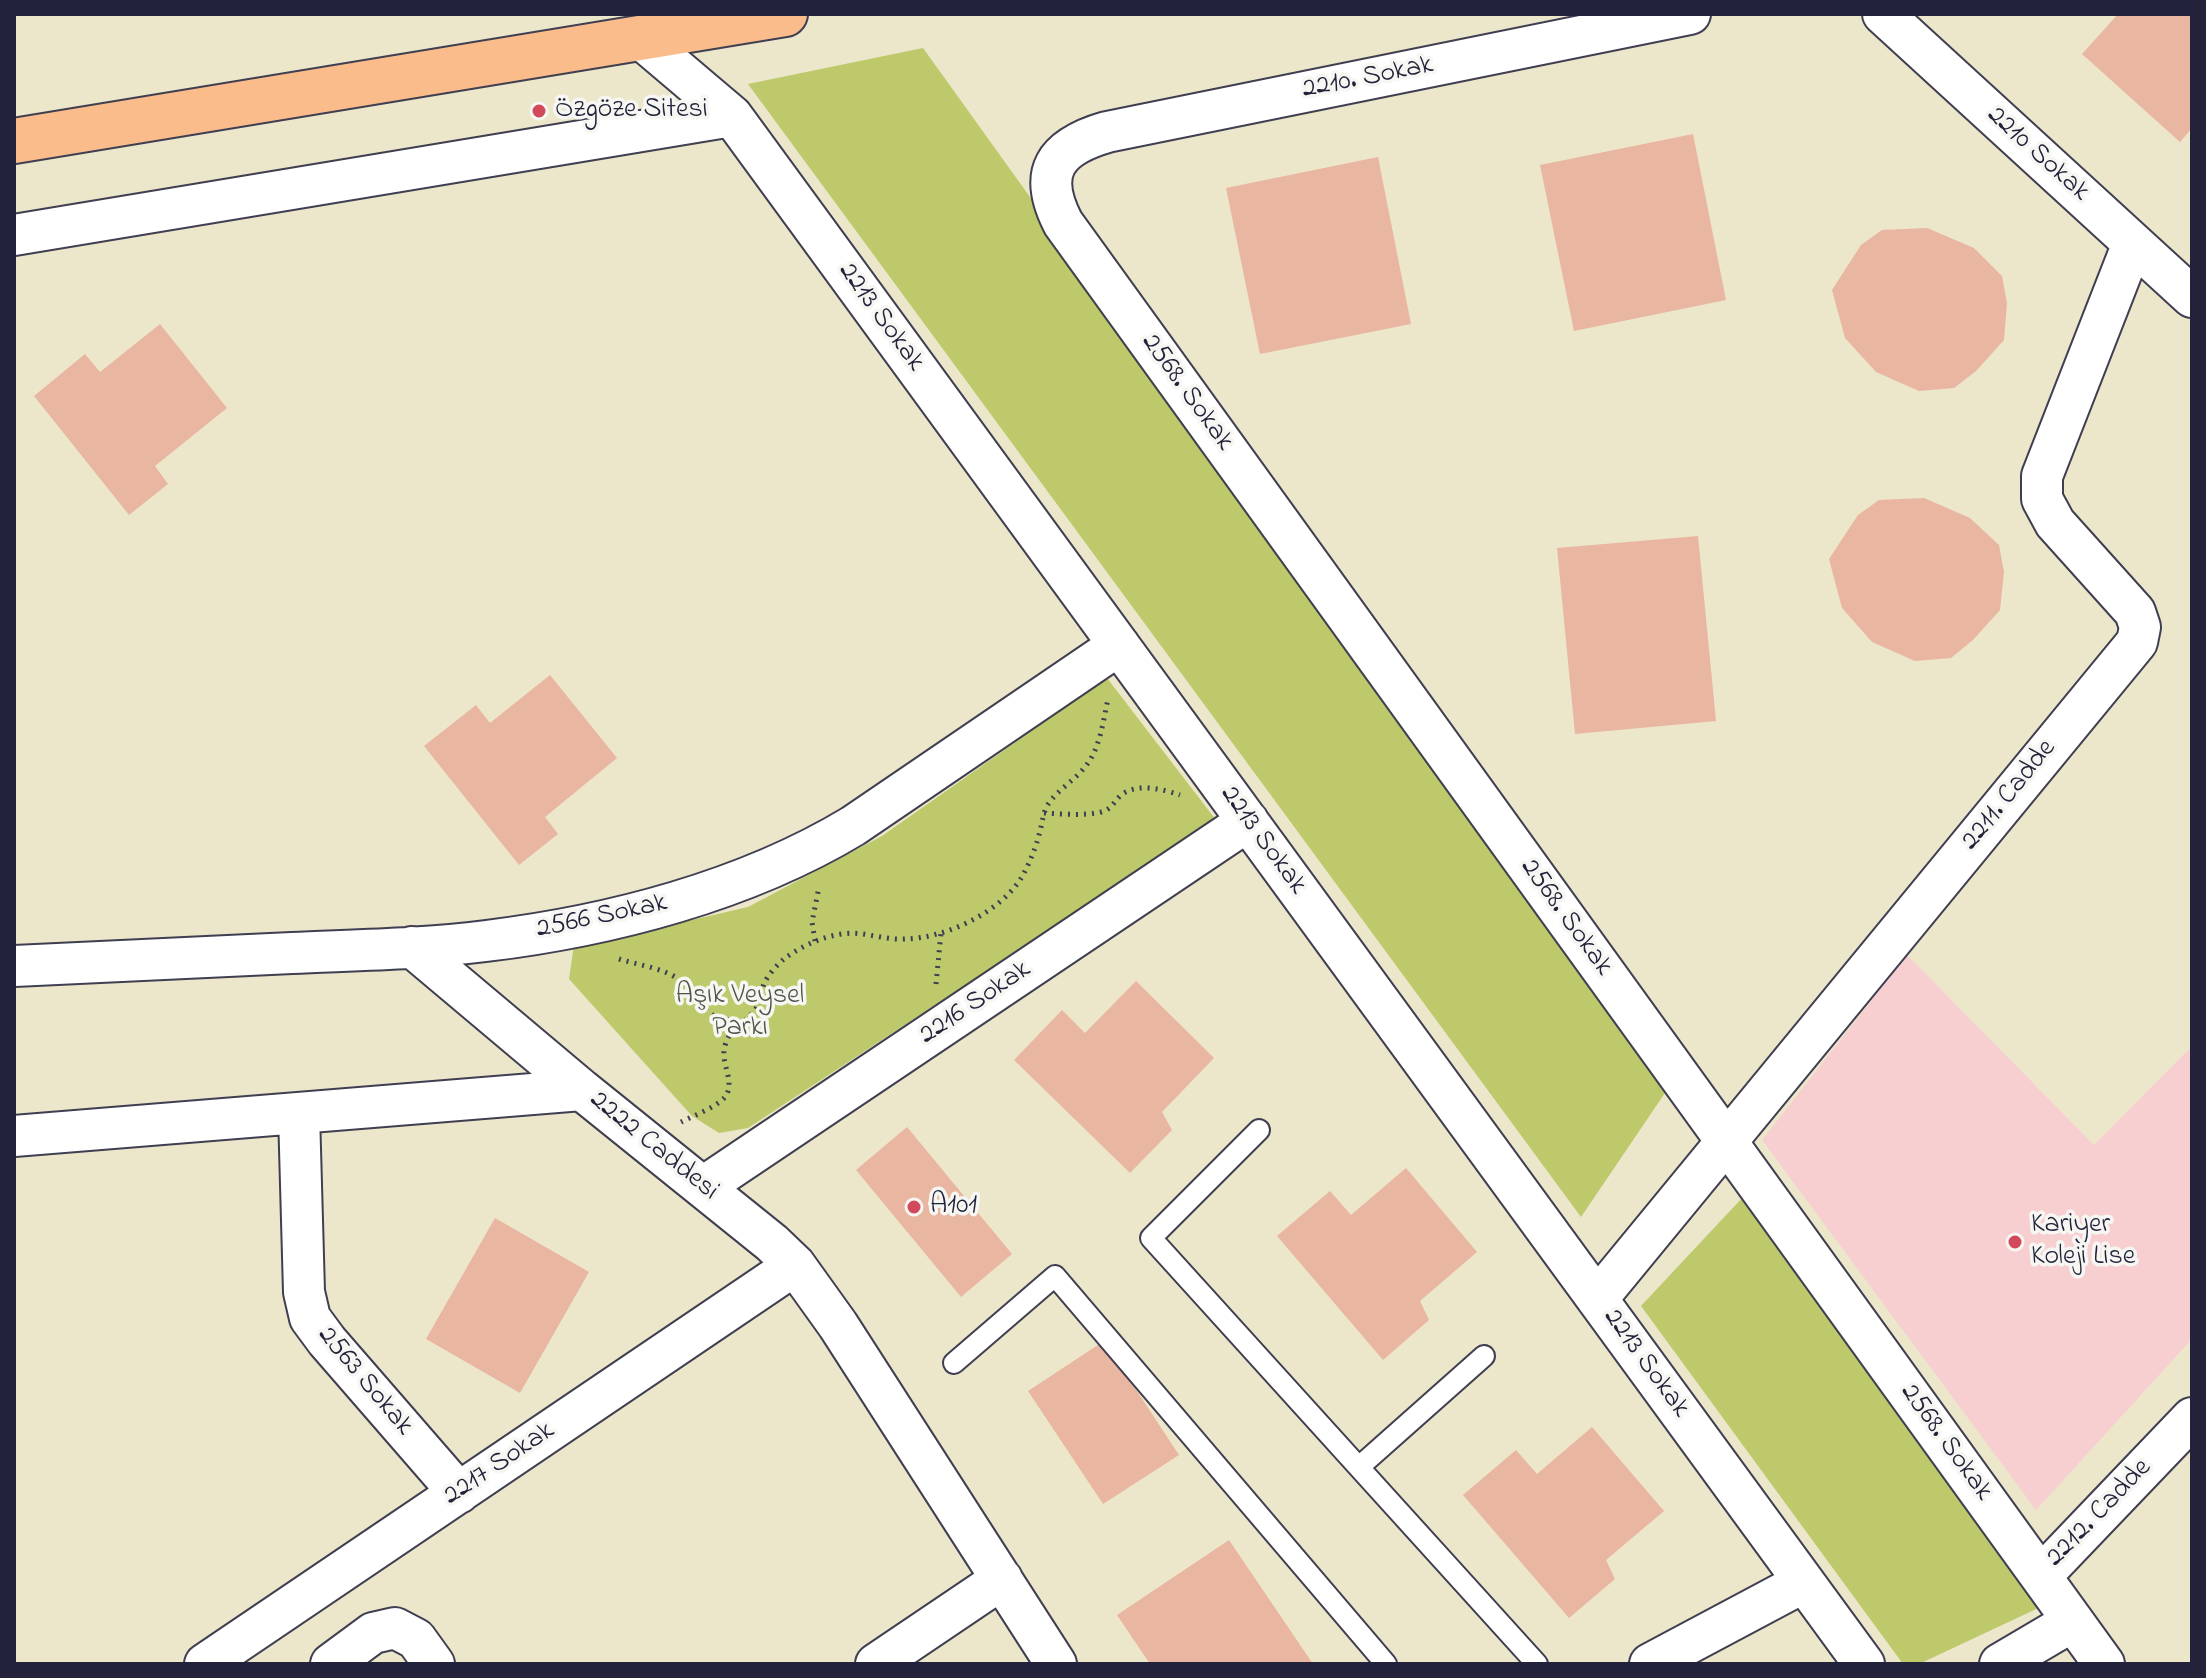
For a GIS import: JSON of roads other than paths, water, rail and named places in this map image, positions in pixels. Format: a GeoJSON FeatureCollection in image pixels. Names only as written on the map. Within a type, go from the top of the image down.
{"type":"FeatureCollection","features":[{"type":"Feature","properties":{"kind":"main road"},"geometry":{"type":"LineString","coordinates":[[14,141],[634,26],[785,14]]}},
{"type":"Feature","properties":{"kind":"street","name":"2210. Sokak"},"geometry":{"type":"LineString","coordinates":[[1056,163],[1066,149],[1107,132],[1690,14]]}},
{"type":"Feature","properties":{"kind":"street","name":"2210 Sokak"},"geometry":{"type":"LineString","coordinates":[[1883,14],[2192,297]]}},
{"type":"Feature","properties":{"kind":"street","name":"2213 Sokak"},"geometry":{"type":"LineString","coordinates":[[634,26],[732,116],[1864,1664]]}},
{"type":"Feature","properties":{"kind":"street"},"geometry":{"type":"LineString","coordinates":[[14,235],[732,116]]}},
{"type":"Feature","properties":{"kind":"street","name":"2568. Sokak"},"geometry":{"type":"LineString","coordinates":[[1056,163],[1051,181],[1053,204],[1063,223],[2104,1664]]}},
{"type":"Feature","properties":{"kind":"street","name":"2211. Cadde"},"geometry":{"type":"LineString","coordinates":[[1597,1299],[2137,642],[2140,627],[2135,612],[2055,523],[2042,499],[2042,476],[2133,243]]}},
{"type":"Feature","properties":{"kind":"street","name":"2566 Sokak"},"geometry":{"type":"LineString","coordinates":[[14,966],[485,941],[666,905],[731,885],[823,844],[1119,645]]}},
{"type":"Feature","properties":{"kind":"street","name":"2216 Sokak"},"geometry":{"type":"LineString","coordinates":[[703,1187],[1248,821]]}},
{"type":"Feature","properties":{"kind":"street"},"geometry":{"type":"LineString","coordinates":[[412,947],[582,1090]]}},
{"type":"Feature","properties":{"kind":"street","name":"2222 Caddesi"},"geometry":{"type":"LineString","coordinates":[[14,1136],[582,1090],[795,1265],[838,1325],[1056,1664]]}},
{"type":"Feature","properties":{"kind":"street","name":"2563 Sokak"},"geometry":{"type":"LineString","coordinates":[[299,1113],[304,1292],[310,1318],[459,1493]]}},
{"type":"Feature","properties":{"kind":"street","name":"2217 Sokak"},"geometry":{"type":"LineString","coordinates":[[205,1664],[795,1265]]}},
{"type":"Feature","properties":{"kind":"street","name":"2212. Cadde"},"geometry":{"type":"LineString","coordinates":[[2041,1576],[2192,1418]]}},
{"type":"Feature","properties":{"kind":"street"},"geometry":{"type":"LineString","coordinates":[[876,1664],[1002,1579]]}},
{"type":"Feature","properties":{"kind":"street"},"geometry":{"type":"LineString","coordinates":[[1650,1664],[1804,1582]]}},
{"type":"Feature","properties":{"kind":"street"},"geometry":{"type":"LineString","coordinates":[[2000,1664],[2073,1621]]}},
{"type":"Feature","properties":{"kind":"street"},"geometry":{"type":"LineString","coordinates":[[331,1664],[373,1633],[395,1628],[416,1639],[434,1664]]}},
{"type":"Feature","properties":{"kind":"lane"},"geometry":{"type":"LineString","coordinates":[[1259,1130],[1151,1238],[1537,1664]]}},
{"type":"Feature","properties":{"kind":"lane"},"geometry":{"type":"LineString","coordinates":[[954,1363],[1055,1276],[1386,1664]]}},
{"type":"Feature","properties":{"kind":"lane"},"geometry":{"type":"LineString","coordinates":[[1359,1467],[1484,1356]]}},
{"type":"Feature","properties":{"kind":"place","name":"Özgöze Sitesi"},"geometry":{"type":"Point","coordinates":[539,111]}},
{"type":"Feature","properties":{"kind":"place","name":"A101"},"geometry":{"type":"Point","coordinates":[914,1207]}},
{"type":"Feature","properties":{"kind":"place","name":"Kariyer Koleji Lise"},"geometry":{"type":"Point","coordinates":[2015,1242]}},
{"type":"Feature","properties":{"kind":"park label","name":"Aşık Veysel Parkı"},"geometry":{"type":"Point","coordinates":[740,1013]}}]}
